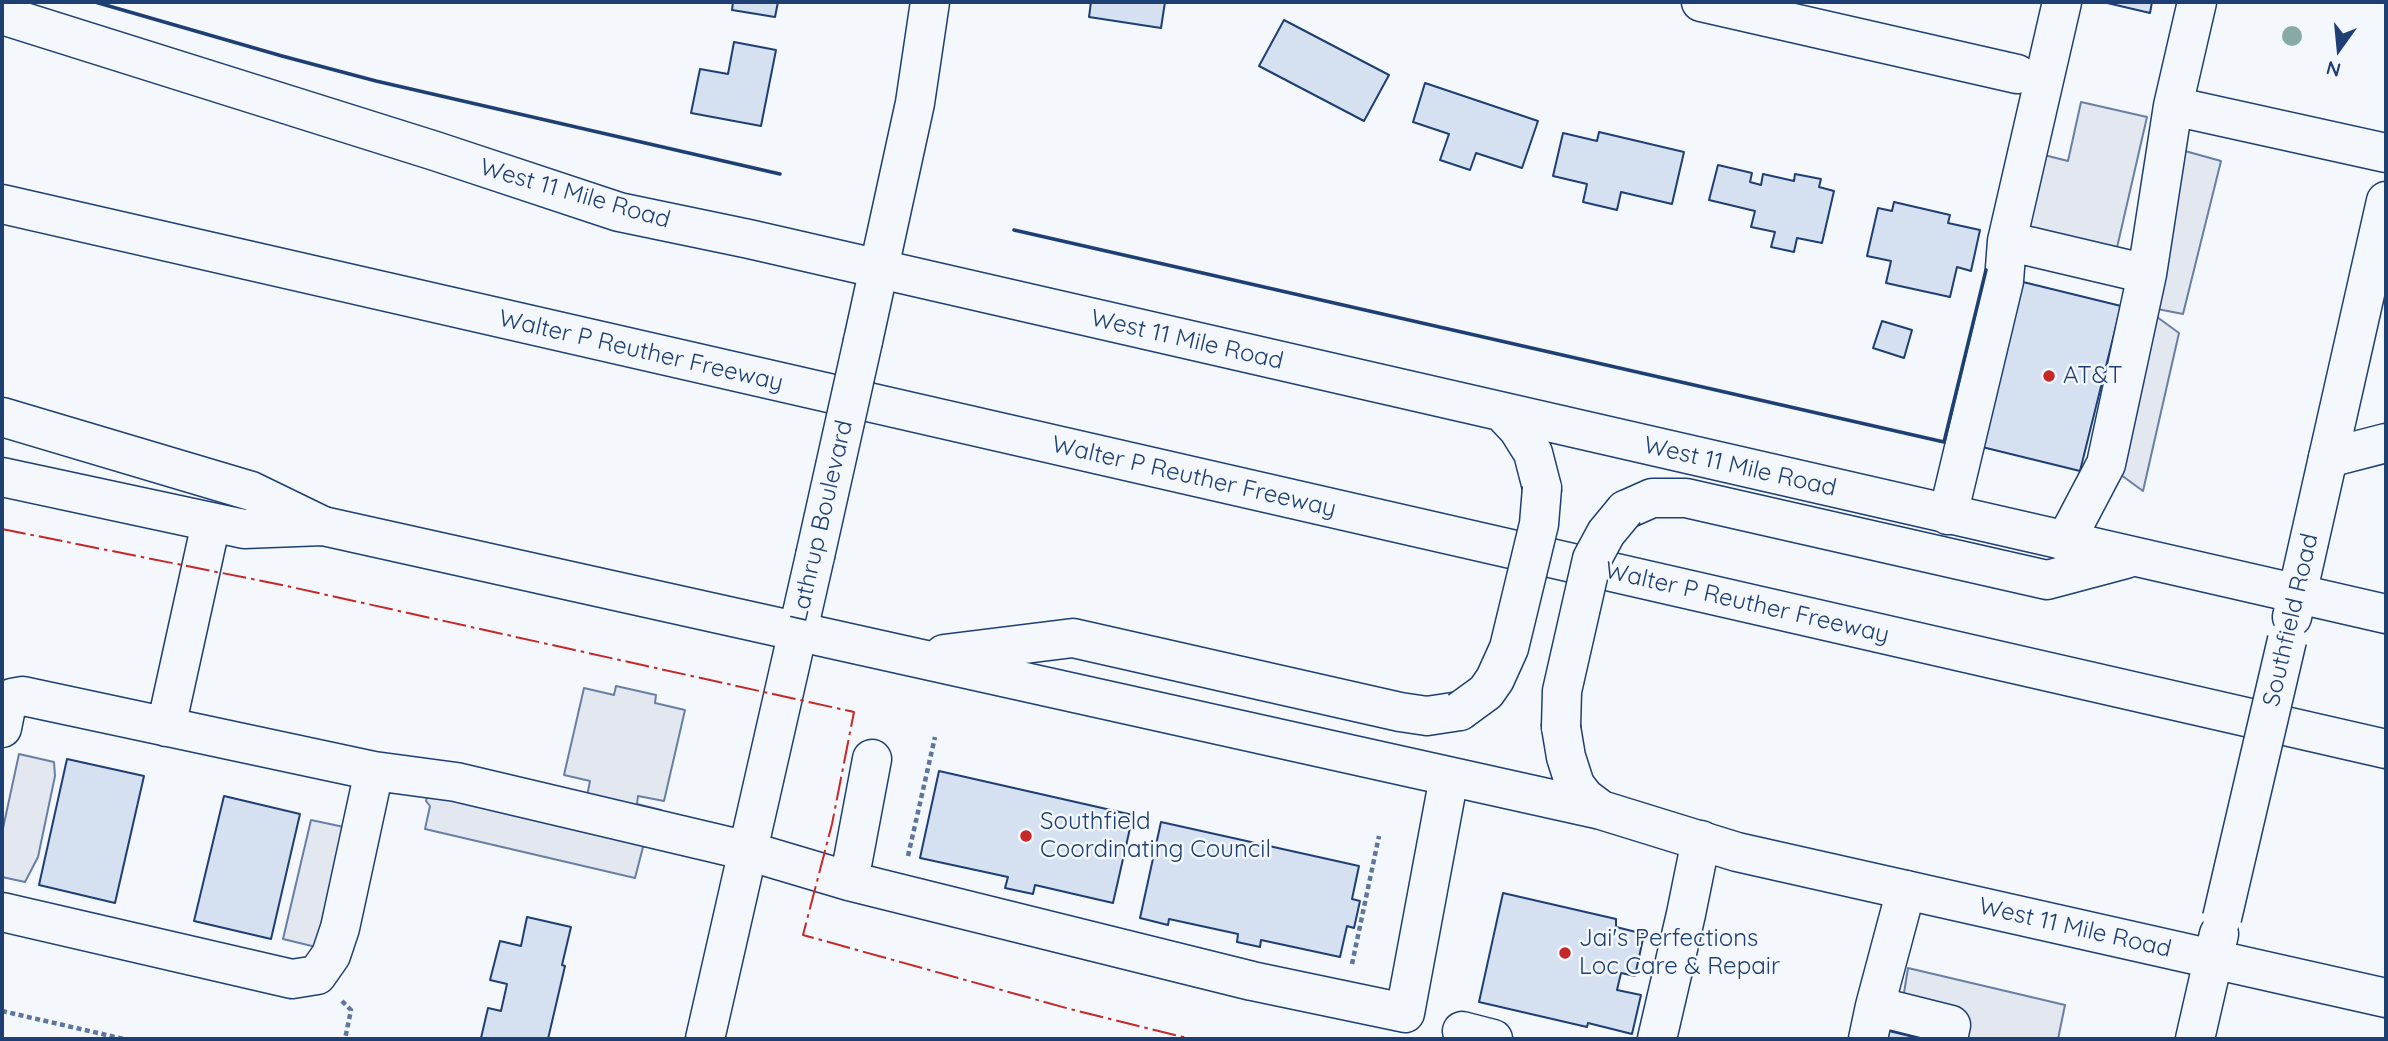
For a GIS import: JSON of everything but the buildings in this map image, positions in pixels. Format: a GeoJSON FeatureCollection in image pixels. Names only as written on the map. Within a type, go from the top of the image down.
{"type":"FeatureCollection","features":[{"type":"Feature","properties":{"kind":"main road","name":"Lathrup Boulevard"},"geometry":{"type":"LineString","coordinates":[[705,1039],[880,269],[915,103],[930,2]]}},
{"type":"Feature","properties":{"kind":"main road"},"geometry":{"type":"LineString","coordinates":[[1701,2],[2017,74]]}},
{"type":"Feature","properties":{"kind":"main road"},"geometry":{"type":"LineString","coordinates":[[1948,515],[2004,281],[2007,241],[2062,2]]}},
{"type":"Feature","properties":{"kind":"main road"},"geometry":{"type":"LineString","coordinates":[[2065,542],[2106,464],[2147,274],[2173,106],[2197,2]]}},
{"type":"Feature","properties":{"kind":"main road","name":"West 11 Mile Road"},"geometry":{"type":"LineString","coordinates":[[2,15],[435,151],[619,212],[880,269],[2132,558],[2386,614]]}},
{"type":"Feature","properties":{"kind":"main road"},"geometry":{"type":"LineString","coordinates":[[2173,106],[2386,153]]}},
{"type":"Feature","properties":{"kind":"main road","name":"Southfield Road"},"geometry":{"type":"LineString","coordinates":[[2195,1039],[2386,201]]}},
{"type":"Feature","properties":{"kind":"main road","name":"Walter P Reuther Freeway"},"geometry":{"type":"LineString","coordinates":[[2,205],[2386,749]]}},
{"type":"Feature","properties":{"kind":"main road"},"geometry":{"type":"LineString","coordinates":[[2007,241],[2147,274]]}},
{"type":"Feature","properties":{"kind":"main road"},"geometry":{"type":"LineString","coordinates":[[918,657],[1073,638],[1401,712],[1426,716],[1460,711],[1486,692],[1509,648],[1539,524],[1542,488],[1538,464],[1527,441],[1502,412]]}},
{"type":"Feature","properties":{"kind":"main road"},"geometry":{"type":"LineString","coordinates":[[2,416],[251,491],[323,526]]}},
{"type":"Feature","properties":{"kind":"main road"},"geometry":{"type":"LineString","coordinates":[[2328,458],[2386,443]]}},
{"type":"Feature","properties":{"kind":"main road","name":"West 11 Mile Road"},"geometry":{"type":"LineString","coordinates":[[2,477],[244,529],[323,526],[1601,810],[1737,852],[2386,998]]}},
{"type":"Feature","properties":{"kind":"main road"},"geometry":{"type":"LineString","coordinates":[[1601,810],[1585,798],[1575,785],[1566,757],[1561,727],[1562,691],[1592,559],[1606,533],[1625,509],[1652,498],[1686,498],[2047,580],[2132,558]]}},
{"type":"Feature","properties":{"kind":"main road"},"geometry":{"type":"LineString","coordinates":[[166,727],[211,523]]}},
{"type":"Feature","properties":{"kind":"main road"},"geometry":{"type":"LineString","coordinates":[[2,728],[6,708],[12,698],[23,696],[374,771],[456,782],[748,851],[849,881],[1252,981],[1405,1013],[1449,777]]}},
{"type":"Feature","properties":{"kind":"main road"},"geometry":{"type":"LineString","coordinates":[[849,881],[873,759]]}},
{"type":"Feature","properties":{"kind":"main road"},"geometry":{"type":"LineString","coordinates":[[2,912],[292,979],[317,975],[331,955],[340,928],[374,771]]}},
{"type":"Feature","properties":{"kind":"main road"},"geometry":{"type":"LineString","coordinates":[[1657,1039],[1701,840]]}},
{"type":"Feature","properties":{"kind":"main road"},"geometry":{"type":"LineString","coordinates":[[1906,890],[1872,1023],[1951,1025],[1948,1039]]}},
{"type":"Feature","properties":{"kind":"main road"},"geometry":{"type":"LineString","coordinates":[[2340,988],[2386,986]]}},
{"type":"Feature","properties":{"kind":"path"},"geometry":{"type":"LineString","coordinates":[[905,866],[935,737]]}},
{"type":"Feature","properties":{"kind":"path"},"geometry":{"type":"LineString","coordinates":[[1351,970],[1379,836]]}},
{"type":"Feature","properties":{"kind":"path"},"geometry":{"type":"LineString","coordinates":[[342,1000],[351,1010],[345,1039]]}},
{"type":"Feature","properties":{"kind":"path"},"geometry":{"type":"LineString","coordinates":[[2,1011],[124,1039]]}},
{"type":"Feature","properties":{"kind":"shaded area"},"geometry":{"type":"Polygon","coordinates":[[[2081,102],[2147,117],[2113,265],[2024,245],[2044,155],[2068,161],[2081,102]]]}},
{"type":"Feature","properties":{"kind":"shaded area"},"geometry":{"type":"Polygon","coordinates":[[[2167,146],[2221,161],[2183,314],[2142,306],[2179,333],[2143,491],[2106,464],[2167,146]]]}},
{"type":"Feature","properties":{"kind":"shaded area"},"geometry":{"type":"Polygon","coordinates":[[[616,686],[656,695],[655,703],[685,710],[664,801],[638,796],[637,804],[661,810],[654,844],[643,847],[635,878],[425,829],[430,806],[426,801],[435,762],[587,796],[590,781],[564,775],[584,688],[614,695],[616,686]]]}},
{"type":"Feature","properties":{"kind":"shaded area"},"geometry":{"type":"Polygon","coordinates":[[[19,754],[54,762],[55,776],[38,857],[25,882],[2,877],[2,833],[19,754]]]}},
{"type":"Feature","properties":{"kind":"shaded area"},"geometry":{"type":"Polygon","coordinates":[[[311,820],[344,827],[316,947],[283,939],[311,820]]]}},
{"type":"Feature","properties":{"kind":"shaded area"},"geometry":{"type":"Polygon","coordinates":[[[1908,968],[2065,1005],[2058,1039],[1963,1039],[1903,999],[1908,968]]]}},
{"type":"Feature","properties":{"kind":"wall"},"geometry":{"type":"LineString","coordinates":[[95,2],[376,81],[780,174]]}},
{"type":"Feature","properties":{"kind":"wall"},"geometry":{"type":"LineString","coordinates":[[1014,230],[1944,442],[1986,270]]}},
{"type":"Feature","properties":{"kind":"power"},"geometry":{"type":"LineString","coordinates":[[2,529],[282,585],[854,712],[832,824],[803,935],[1070,1009],[1191,1039]]}},
{"type":"Feature","properties":{"kind":"place","name":"AT&T"},"geometry":{"type":"Point","coordinates":[2049,376]}},
{"type":"Feature","properties":{"kind":"place","name":"Southfield Coordinating Council"},"geometry":{"type":"Point","coordinates":[1026,836]}},
{"type":"Feature","properties":{"kind":"place","name":"Jai's Perfections Loc Care & Repair"},"geometry":{"type":"Point","coordinates":[1565,953]}}]}
